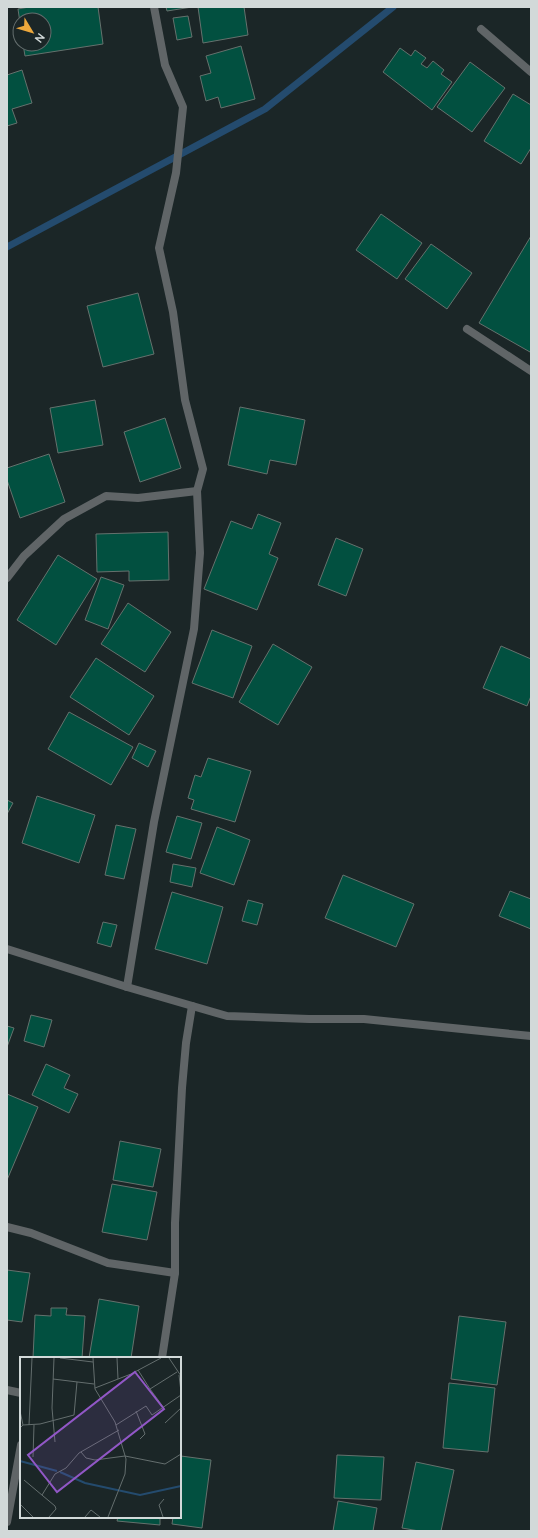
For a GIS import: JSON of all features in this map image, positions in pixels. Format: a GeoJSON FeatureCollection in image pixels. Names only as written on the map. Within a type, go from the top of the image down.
{"type":"FeatureCollection","features":[{"type":"Feature","properties":{"kind":"street"},"geometry":{"type":"LineString","coordinates":[[127,987],[154,822],[194,629],[200,552],[197,491],[203,469],[185,400],[173,312],[159,248],[176,173],[183,107],[165,65],[154,7]]}},
{"type":"Feature","properties":{"kind":"street"},"geometry":{"type":"LineString","coordinates":[[481,29],[531,72]]}},
{"type":"Feature","properties":{"kind":"street"},"geometry":{"type":"LineString","coordinates":[[467,329],[531,371]]}},
{"type":"Feature","properties":{"kind":"street"},"geometry":{"type":"LineString","coordinates":[[7,578],[24,556],[64,519],[106,496],[138,498],[197,491]]}},
{"type":"Feature","properties":{"kind":"street"},"geometry":{"type":"LineString","coordinates":[[7,949],[127,987],[227,1016],[309,1019],[364,1019],[531,1036]]}},
{"type":"Feature","properties":{"kind":"street"},"geometry":{"type":"LineString","coordinates":[[162,1357],[175,1273],[175,1223],[182,1088],[186,1043],[192,1006]]}},
{"type":"Feature","properties":{"kind":"street"},"geometry":{"type":"LineString","coordinates":[[7,1227],[31,1234],[108,1262],[175,1273]]}},
{"type":"Feature","properties":{"kind":"street"},"geometry":{"type":"LineString","coordinates":[[7,1390],[20,1393]]}},
{"type":"Feature","properties":{"kind":"street"},"geometry":{"type":"LineString","coordinates":[[7,1522],[20,1450]]}},
{"type":"Feature","properties":{"kind":"building"},"geometry":{"type":"Polygon","coordinates":[[[29,7],[98,7],[103,44],[52,52],[52,12],[18,12],[18,9],[29,7]]]}},
{"type":"Feature","properties":{"kind":"building"},"geometry":{"type":"Polygon","coordinates":[[[166,7],[192,7],[167,11],[166,7]]]}},
{"type":"Feature","properties":{"kind":"building"},"geometry":{"type":"Polygon","coordinates":[[[198,7],[244,7],[248,35],[203,43],[198,7]]]}},
{"type":"Feature","properties":{"kind":"building"},"geometry":{"type":"Polygon","coordinates":[[[188,16],[192,37],[177,40],[173,18],[188,16]]]}},
{"type":"Feature","properties":{"kind":"building"},"geometry":{"type":"Polygon","coordinates":[[[241,46],[255,99],[221,108],[218,97],[206,101],[200,76],[211,73],[206,56],[241,46]]]}},
{"type":"Feature","properties":{"kind":"building"},"geometry":{"type":"Polygon","coordinates":[[[400,48],[411,56],[415,50],[426,58],[421,64],[427,68],[433,61],[444,70],[441,74],[452,82],[432,110],[383,72],[400,48]]]}},
{"type":"Feature","properties":{"kind":"building"},"geometry":{"type":"Polygon","coordinates":[[[24,52],[51,52],[25,56],[24,52]]]}},
{"type":"Feature","properties":{"kind":"building"},"geometry":{"type":"Polygon","coordinates":[[[470,62],[505,88],[472,132],[437,107],[470,62]]]}},
{"type":"Feature","properties":{"kind":"building"},"geometry":{"type":"Polygon","coordinates":[[[22,70],[32,103],[12,109],[17,123],[7,126],[7,75],[22,70]]]}},
{"type":"Feature","properties":{"kind":"building"},"geometry":{"type":"Polygon","coordinates":[[[513,94],[531,105],[531,148],[521,164],[484,141],[513,94]]]}},
{"type":"Feature","properties":{"kind":"building"},"geometry":{"type":"Polygon","coordinates":[[[381,214],[422,243],[397,279],[356,250],[381,214]]]}},
{"type":"Feature","properties":{"kind":"building"},"geometry":{"type":"Polygon","coordinates":[[[531,236],[531,350],[530,352],[479,323],[531,236]]]}},
{"type":"Feature","properties":{"kind":"building"},"geometry":{"type":"Polygon","coordinates":[[[431,244],[472,273],[447,309],[405,279],[431,244]]]}},
{"type":"Feature","properties":{"kind":"building"},"geometry":{"type":"Polygon","coordinates":[[[138,293],[154,354],[103,367],[87,306],[138,293]]]}},
{"type":"Feature","properties":{"kind":"building"},"geometry":{"type":"Polygon","coordinates":[[[95,400],[103,445],[58,453],[50,408],[95,400]]]}},
{"type":"Feature","properties":{"kind":"building"},"geometry":{"type":"Polygon","coordinates":[[[240,407],[305,420],[296,465],[270,460],[267,474],[228,465],[240,407]]]}},
{"type":"Feature","properties":{"kind":"building"},"geometry":{"type":"Polygon","coordinates":[[[165,418],[181,468],[140,482],[124,432],[165,418]]]}},
{"type":"Feature","properties":{"kind":"building"},"geometry":{"type":"Polygon","coordinates":[[[49,454],[65,502],[20,518],[7,480],[7,468],[49,454]]]}},
{"type":"Feature","properties":{"kind":"building"},"geometry":{"type":"Polygon","coordinates":[[[258,514],[281,523],[269,554],[278,558],[257,610],[204,589],[231,521],[252,529],[258,514]]]}},
{"type":"Feature","properties":{"kind":"building"},"geometry":{"type":"Polygon","coordinates":[[[168,532],[169,580],[129,581],[129,571],[97,572],[96,534],[168,532]]]}},
{"type":"Feature","properties":{"kind":"building"},"geometry":{"type":"Polygon","coordinates":[[[336,538],[363,549],[346,596],[318,585],[336,538]]]}},
{"type":"Feature","properties":{"kind":"building"},"geometry":{"type":"Polygon","coordinates":[[[58,555],[97,579],[56,645],[17,620],[58,555]]]}},
{"type":"Feature","properties":{"kind":"building"},"geometry":{"type":"Polygon","coordinates":[[[101,577],[124,585],[108,629],[85,620],[101,577]]]}},
{"type":"Feature","properties":{"kind":"building"},"geometry":{"type":"Polygon","coordinates":[[[128,603],[171,632],[145,672],[101,644],[128,603]]]}},
{"type":"Feature","properties":{"kind":"building"},"geometry":{"type":"Polygon","coordinates":[[[212,630],[252,646],[233,698],[192,683],[212,630]]]}},
{"type":"Feature","properties":{"kind":"building"},"geometry":{"type":"Polygon","coordinates":[[[273,644],[312,667],[278,725],[239,702],[273,644]]]}},
{"type":"Feature","properties":{"kind":"building"},"geometry":{"type":"Polygon","coordinates":[[[501,646],[531,659],[531,696],[527,706],[483,688],[501,646]]]}},
{"type":"Feature","properties":{"kind":"building"},"geometry":{"type":"Polygon","coordinates":[[[96,658],[154,696],[129,735],[70,697],[96,658]]]}},
{"type":"Feature","properties":{"kind":"building"},"geometry":{"type":"Polygon","coordinates":[[[69,712],[133,747],[111,785],[48,749],[69,712]]]}},
{"type":"Feature","properties":{"kind":"building"},"geometry":{"type":"Polygon","coordinates":[[[139,743],[156,751],[148,767],[132,758],[139,743]]]}},
{"type":"Feature","properties":{"kind":"building"},"geometry":{"type":"Polygon","coordinates":[[[208,758],[251,771],[235,822],[191,809],[194,800],[188,798],[195,775],[201,777],[208,758]]]}},
{"type":"Feature","properties":{"kind":"building"},"geometry":{"type":"Polygon","coordinates":[[[37,796],[95,815],[79,863],[22,843],[37,796]]]}},
{"type":"Feature","properties":{"kind":"building"},"geometry":{"type":"Polygon","coordinates":[[[7,800],[13,803],[7,814],[7,800]]]}},
{"type":"Feature","properties":{"kind":"building"},"geometry":{"type":"Polygon","coordinates":[[[177,816],[202,823],[191,859],[166,852],[177,816]]]}},
{"type":"Feature","properties":{"kind":"building"},"geometry":{"type":"Polygon","coordinates":[[[116,825],[136,829],[124,879],[105,875],[116,825]]]}},
{"type":"Feature","properties":{"kind":"building"},"geometry":{"type":"Polygon","coordinates":[[[217,827],[250,840],[234,885],[200,873],[217,827]]]}},
{"type":"Feature","properties":{"kind":"building"},"geometry":{"type":"Polygon","coordinates":[[[173,864],[196,868],[192,887],[170,882],[173,864]]]}},
{"type":"Feature","properties":{"kind":"building"},"geometry":{"type":"Polygon","coordinates":[[[343,875],[414,904],[396,947],[325,918],[343,875]]]}},
{"type":"Feature","properties":{"kind":"building"},"geometry":{"type":"Polygon","coordinates":[[[510,891],[531,899],[531,929],[499,916],[510,891]]]}},
{"type":"Feature","properties":{"kind":"building"},"geometry":{"type":"Polygon","coordinates":[[[172,892],[223,907],[207,964],[155,949],[172,892]]]}},
{"type":"Feature","properties":{"kind":"building"},"geometry":{"type":"Polygon","coordinates":[[[248,900],[263,904],[257,925],[242,921],[248,900]]]}},
{"type":"Feature","properties":{"kind":"building"},"geometry":{"type":"Polygon","coordinates":[[[103,922],[117,925],[111,947],[97,943],[103,922]]]}},
{"type":"Feature","properties":{"kind":"building"},"geometry":{"type":"Polygon","coordinates":[[[31,1015],[52,1020],[44,1047],[24,1041],[31,1015]]]}},
{"type":"Feature","properties":{"kind":"building"},"geometry":{"type":"Polygon","coordinates":[[[7,1026],[14,1028],[7,1047],[7,1026]]]}},
{"type":"Feature","properties":{"kind":"building"},"geometry":{"type":"Polygon","coordinates":[[[46,1064],[70,1075],[64,1088],[78,1094],[69,1113],[32,1095],[46,1064]]]}},
{"type":"Feature","properties":{"kind":"building"},"geometry":{"type":"Polygon","coordinates":[[[7,1094],[38,1107],[7,1180],[7,1094]]]}},
{"type":"Feature","properties":{"kind":"building"},"geometry":{"type":"Polygon","coordinates":[[[120,1141],[161,1149],[153,1187],[113,1180],[120,1141]]]}},
{"type":"Feature","properties":{"kind":"building"},"geometry":{"type":"Polygon","coordinates":[[[112,1184],[157,1192],[147,1240],[102,1232],[112,1184]]]}},
{"type":"Feature","properties":{"kind":"building"},"geometry":{"type":"Polygon","coordinates":[[[7,1270],[30,1273],[22,1322],[7,1320],[7,1270]]]}},
{"type":"Feature","properties":{"kind":"building"},"geometry":{"type":"Polygon","coordinates":[[[99,1299],[139,1306],[131,1357],[89,1357],[99,1299]]]}},
{"type":"Feature","properties":{"kind":"building"},"geometry":{"type":"Polygon","coordinates":[[[51,1308],[67,1308],[66,1315],[85,1316],[82,1357],[33,1357],[35,1315],[51,1316],[51,1308]]]}},
{"type":"Feature","properties":{"kind":"building"},"geometry":{"type":"Polygon","coordinates":[[[459,1316],[506,1322],[497,1385],[451,1379],[459,1316]]]}},
{"type":"Feature","properties":{"kind":"building"},"geometry":{"type":"Polygon","coordinates":[[[449,1383],[495,1388],[488,1452],[443,1448],[449,1383]]]}},
{"type":"Feature","properties":{"kind":"building"},"geometry":{"type":"Polygon","coordinates":[[[337,1455],[384,1457],[381,1500],[334,1498],[337,1455]]]}},
{"type":"Feature","properties":{"kind":"building"},"geometry":{"type":"Polygon","coordinates":[[[181,1456],[211,1460],[202,1528],[172,1524],[173,1518],[181,1518],[181,1456]]]}},
{"type":"Feature","properties":{"kind":"building"},"geometry":{"type":"Polygon","coordinates":[[[416,1462],[454,1470],[441,1531],[419,1531],[402,1528],[416,1462]]]}},
{"type":"Feature","properties":{"kind":"building"},"geometry":{"type":"Polygon","coordinates":[[[338,1501],[377,1508],[373,1531],[333,1531],[338,1501]]]}},
{"type":"Feature","properties":{"kind":"building"},"geometry":{"type":"Polygon","coordinates":[[[118,1518],[160,1518],[160,1525],[117,1521],[118,1518]]]}},
{"type":"Feature","properties":{"kind":"waterway"},"geometry":{"type":"LineString","coordinates":[[7,247],[265,109],[393,7]]}}]}
